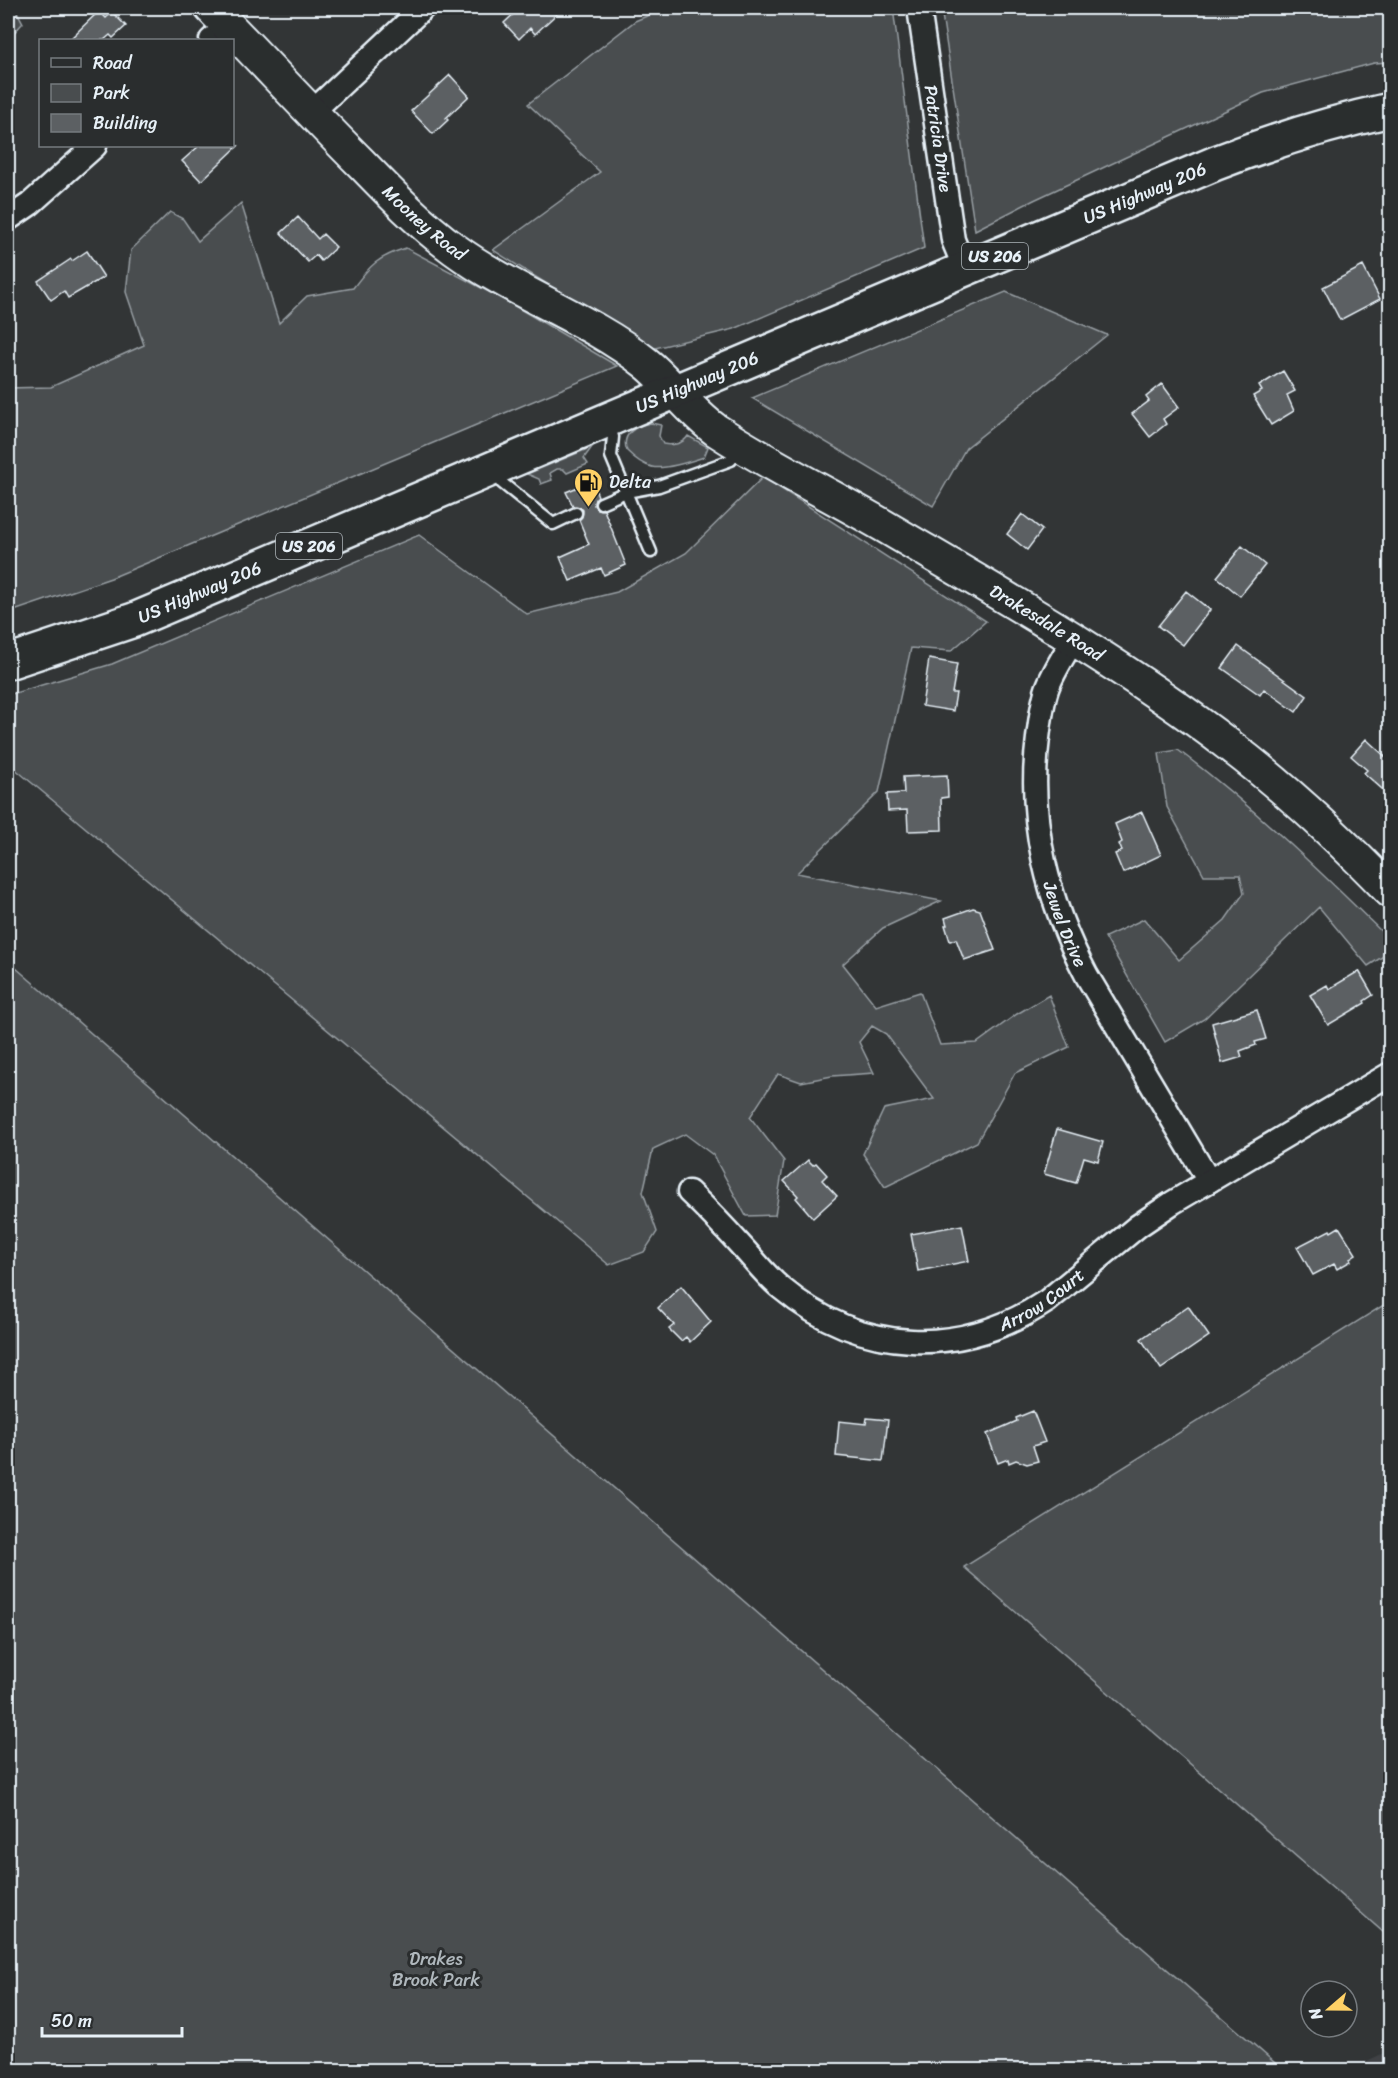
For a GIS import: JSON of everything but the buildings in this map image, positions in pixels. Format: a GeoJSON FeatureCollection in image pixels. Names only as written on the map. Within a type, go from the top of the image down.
{"type":"FeatureCollection","features":[{"type":"Feature","properties":{"kind":"highway","name":"US Highway 206"},"geometry":{"type":"LineString","coordinates":[[8,662],[134,620],[1247,151],[1320,127],[1390,110]]}},
{"type":"Feature","properties":{"kind":"main road","name":"Mooney Road"},"geometry":{"type":"LineString","coordinates":[[216,24],[232,39]]}},
{"type":"Feature","properties":{"kind":"main road","name":"Mooney Road"},"geometry":{"type":"LineString","coordinates":[[234,41],[311,113],[400,203],[453,248],[480,267],[574,318],[631,353],[648,364],[675,391]]}},
{"type":"Feature","properties":{"kind":"main road","name":"Drakesdale Road"},"geometry":{"type":"LineString","coordinates":[[675,391],[709,424],[1073,640],[1152,691],[1250,762],[1319,821],[1390,891]]}},
{"type":"Feature","properties":{"kind":"street"},"geometry":{"type":"LineString","coordinates":[[311,113],[423,8]]}},
{"type":"Feature","properties":{"kind":"street","name":"Patricia Drive"},"geometry":{"type":"LineString","coordinates":[[919,8],[953,240],[965,269]]}},
{"type":"Feature","properties":{"kind":"street"},"geometry":{"type":"LineString","coordinates":[[8,219],[30,204],[94,147]]}},
{"type":"Feature","properties":{"kind":"street","name":"Jewel Drive"},"geometry":{"type":"LineString","coordinates":[[1073,640],[1047,689],[1036,756],[1037,818],[1050,888],[1071,946],[1087,976],[1209,1181]]}},
{"type":"Feature","properties":{"kind":"street","name":"Arrow Court"},"geometry":{"type":"LineString","coordinates":[[689,1192],[720,1222],[779,1287],[827,1319],[866,1335],[918,1342],[947,1340],[989,1331],[1032,1311],[1138,1226],[1209,1181],[1390,1074]]}},
{"type":"Feature","properties":{"kind":"lane"},"geometry":{"type":"LineString","coordinates":[[607,420],[613,436],[611,456],[651,552]]}},
{"type":"Feature","properties":{"kind":"lane"},"geometry":{"type":"LineString","coordinates":[[601,502],[626,492],[659,486],[731,460],[741,444]]}},
{"type":"Feature","properties":{"kind":"lane"},"geometry":{"type":"LineString","coordinates":[[495,468],[502,483],[553,524],[576,513]]}},
{"type":"Feature","properties":{"kind":"shaded area"},"geometry":{"type":"Polygon","coordinates":[[[1390,2050],[1390,2070],[1348,2070],[1390,2050]]]}},
{"type":"Feature","properties":{"kind":"green space"},"geometry":{"type":"Polygon","coordinates":[[[8,8],[15,8],[23,23],[8,39],[8,8]]]}},
{"type":"Feature","properties":{"kind":"green space"},"geometry":{"type":"Polygon","coordinates":[[[666,8],[893,8],[924,248],[734,329],[651,349],[493,250],[600,172],[528,104],[635,21],[666,8]]]}},
{"type":"Feature","properties":{"kind":"green space"},"geometry":{"type":"Polygon","coordinates":[[[941,8],[1390,8],[1390,62],[1374,63],[1263,93],[975,230],[941,8]]]}},
{"type":"Feature","properties":{"kind":"green space"},"geometry":{"type":"Polygon","coordinates":[[[241,203],[279,323],[307,296],[353,288],[375,263],[406,248],[508,302],[617,366],[111,578],[8,613],[8,388],[51,387],[144,345],[126,292],[131,250],[170,212],[183,219],[198,241],[241,203]]]}},
{"type":"Feature","properties":{"kind":"green space"},"geometry":{"type":"Polygon","coordinates":[[[1006,292],[1107,335],[966,448],[933,506],[752,398],[1006,292]]]}},
{"type":"Feature","properties":{"kind":"green space"},"geometry":{"type":"Polygon","coordinates":[[[651,423],[661,425],[659,436],[663,444],[677,444],[688,436],[708,447],[704,457],[678,465],[657,468],[638,460],[627,451],[626,440],[635,428],[651,423]]]}},
{"type":"Feature","properties":{"kind":"green space"},"geometry":{"type":"Polygon","coordinates":[[[592,447],[584,458],[588,464],[567,473],[563,469],[557,469],[550,473],[552,480],[541,484],[539,479],[527,474],[592,447]]]}},
{"type":"Feature","properties":{"kind":"green space"},"geometry":{"type":"Polygon","coordinates":[[[763,477],[986,621],[951,651],[911,648],[879,792],[797,873],[941,901],[883,928],[843,964],[876,1006],[920,992],[940,1045],[977,1043],[1017,1014],[1049,995],[1069,1047],[1015,1073],[977,1142],[885,1187],[863,1154],[884,1109],[934,1099],[886,1034],[872,1026],[859,1042],[874,1073],[832,1076],[801,1082],[778,1074],[750,1117],[784,1161],[775,1215],[746,1216],[713,1155],[685,1134],[653,1149],[643,1192],[657,1232],[644,1252],[609,1265],[8,763],[8,695],[112,664],[419,535],[527,614],[617,592],[686,553],[763,477]]]}},
{"type":"Feature","properties":{"kind":"green space"},"geometry":{"type":"Polygon","coordinates":[[[1178,750],[1234,794],[1313,865],[1390,940],[1390,952],[1368,966],[1319,907],[1204,1019],[1165,1042],[1105,937],[1144,919],[1179,960],[1225,920],[1244,893],[1240,875],[1204,875],[1167,807],[1159,753],[1178,750]]]}},
{"type":"Feature","properties":{"kind":"green space","name":"Drakes Brook Park"},"geometry":{"type":"Polygon","coordinates":[[[8,961],[1283,2070],[8,2070],[8,961]]]}},
{"type":"Feature","properties":{"kind":"green space"},"geometry":{"type":"Polygon","coordinates":[[[1390,1301],[1390,1938],[964,1567],[1390,1301]]]}},
{"type":"Feature","properties":{"kind":"place","name":"Delta"},"geometry":{"type":"Point","coordinates":[588,508]}}]}
